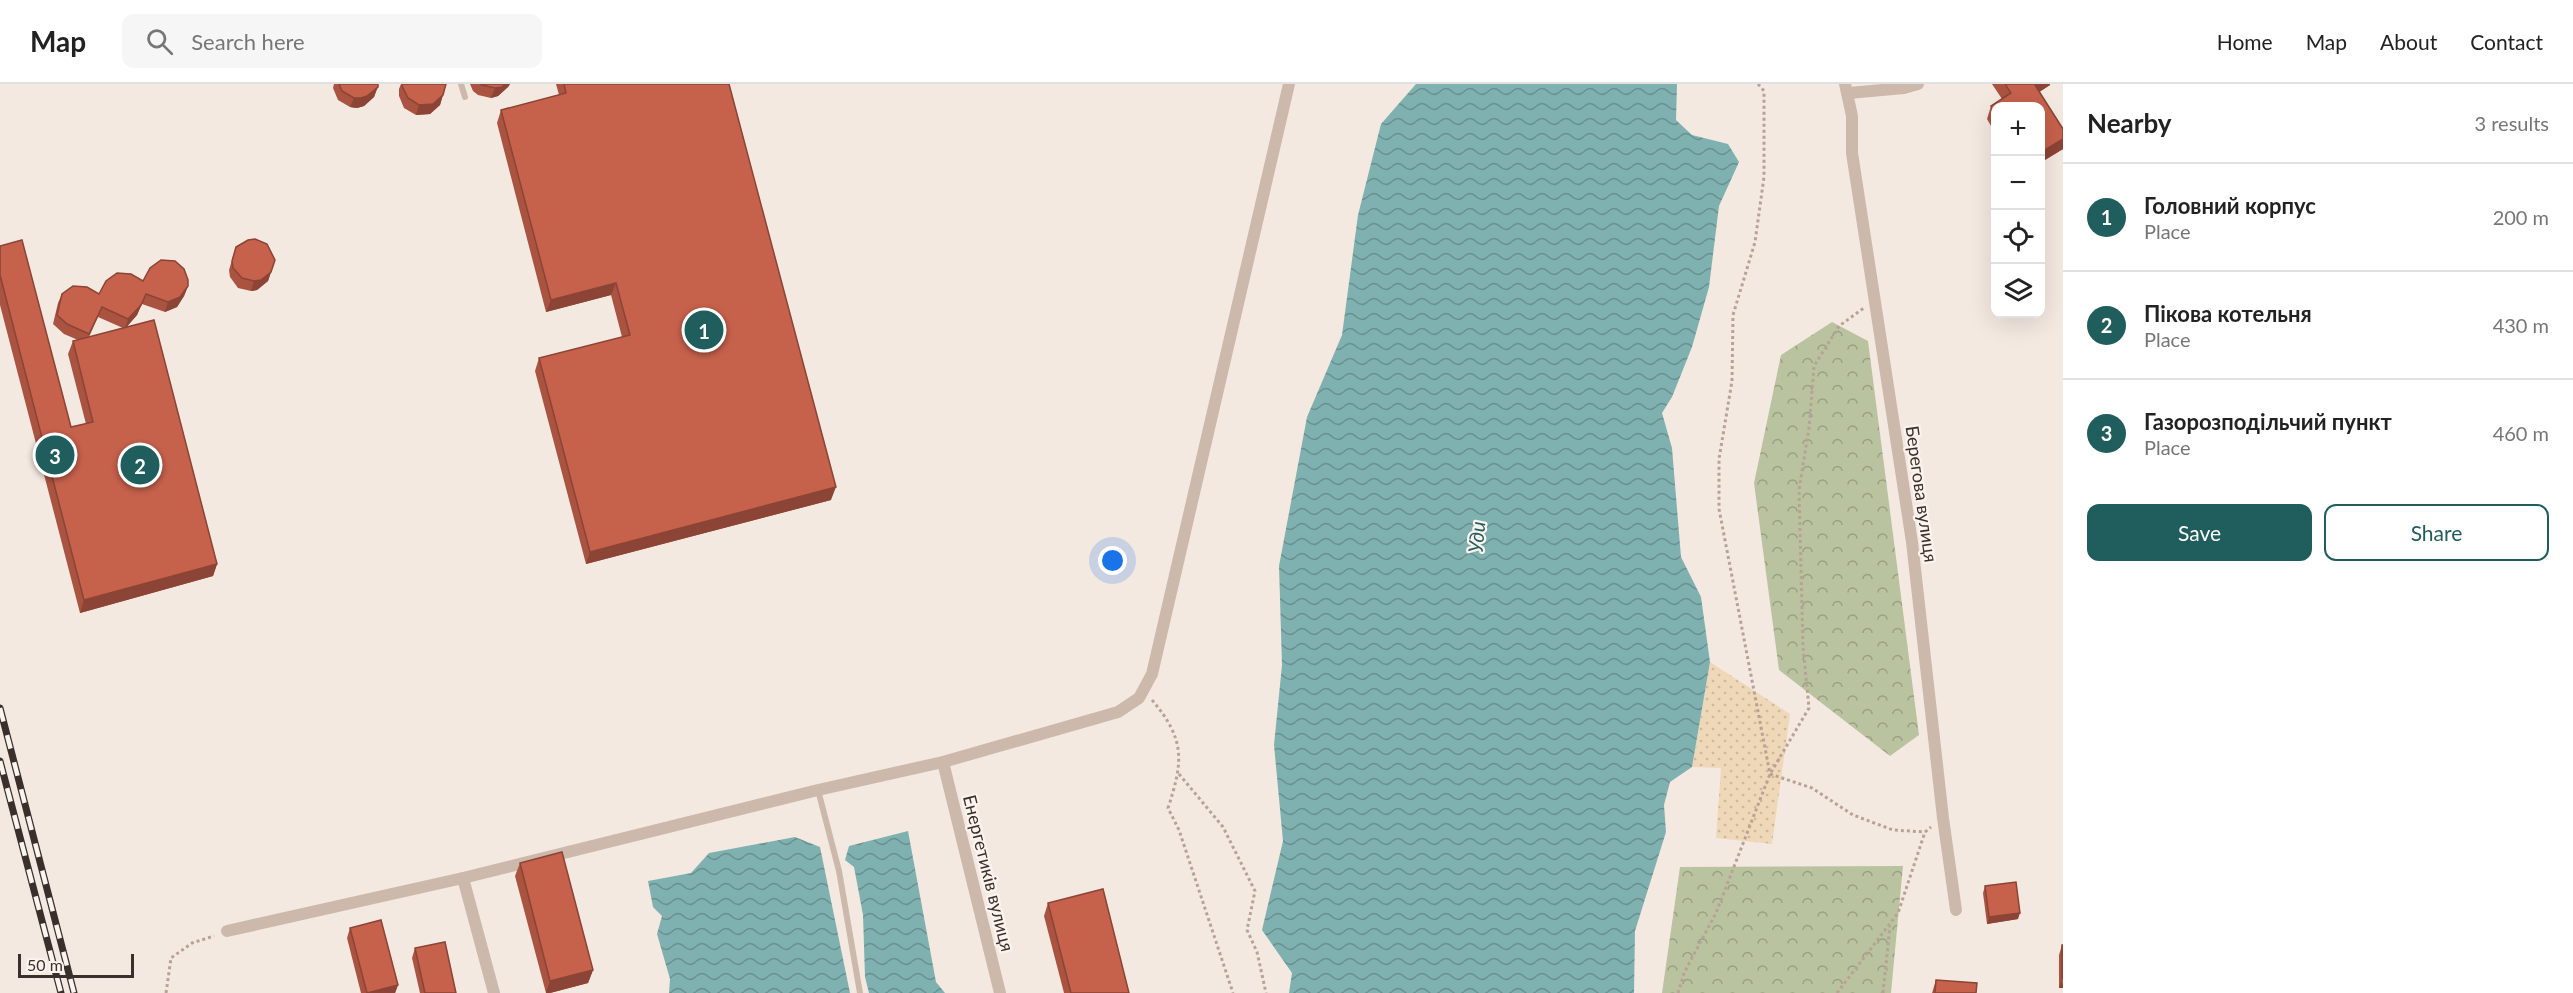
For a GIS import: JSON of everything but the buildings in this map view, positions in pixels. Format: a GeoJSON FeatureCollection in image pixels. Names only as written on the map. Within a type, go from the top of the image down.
{"type":"FeatureCollection","features":[{"type":"Feature","properties":{"kind":"street"},"geometry":{"type":"LineString","coordinates":[[227,931],[463,878],[818,790],[943,762],[1118,712],[1139,698],[1152,674],[1289,84]]}},
{"type":"Feature","properties":{"kind":"street"},"geometry":{"type":"LineString","coordinates":[[1847,89],[1904,88],[1917,84]]}},
{"type":"Feature","properties":{"kind":"street","name":"Берегова вулиця"},"geometry":{"type":"LineString","coordinates":[[1847,89],[1852,116],[1852,153],[1912,542],[1943,818],[1956,910]]}},
{"type":"Feature","properties":{"kind":"street","name":"Енергетиків вулиця"},"geometry":{"type":"LineString","coordinates":[[943,762],[1000,993]]}},
{"type":"Feature","properties":{"kind":"street"},"geometry":{"type":"LineString","coordinates":[[463,878],[494,993]]}},
{"type":"Feature","properties":{"kind":"lane"},"geometry":{"type":"LineString","coordinates":[[461,84],[465,97]]}},
{"type":"Feature","properties":{"kind":"lane"},"geometry":{"type":"LineString","coordinates":[[818,790],[839,872],[860,993]]}},
{"type":"Feature","properties":{"kind":"path"},"geometry":{"type":"LineString","coordinates":[[1758,84],[1764,91],[1764,177],[1755,242],[1733,315],[1732,381],[1719,459],[1719,510],[1770,774]]}},
{"type":"Feature","properties":{"kind":"path"},"geometry":{"type":"LineString","coordinates":[[1678,993],[1684,973],[1716,912],[1770,774],[1809,708],[1803,647],[1799,490],[1809,428],[1814,366],[1839,326],[1874,301]]}},
{"type":"Feature","properties":{"kind":"path"},"geometry":{"type":"LineString","coordinates":[[1143,690],[1160,709],[1171,729],[1180,756],[1179,774],[1168,808],[1179,830],[1233,993]]}},
{"type":"Feature","properties":{"kind":"path"},"geometry":{"type":"LineString","coordinates":[[1179,774],[1223,827],[1255,891],[1247,930],[1257,951],[1266,993]]}},
{"type":"Feature","properties":{"kind":"path"},"geometry":{"type":"LineString","coordinates":[[1770,774],[1812,788],[1853,815],[1893,830],[1925,832]]}},
{"type":"Feature","properties":{"kind":"path"},"geometry":{"type":"LineString","coordinates":[[1837,993],[1898,912],[1925,832],[1943,818]]}},
{"type":"Feature","properties":{"kind":"path"},"geometry":{"type":"LineString","coordinates":[[1883,993],[1890,923]]}},
{"type":"Feature","properties":{"kind":"path"},"geometry":{"type":"LineString","coordinates":[[166,993],[171,958],[192,943],[227,931]]}},
{"type":"Feature","properties":{"kind":"green space"},"geometry":{"type":"Polygon","coordinates":[[[1832,322],[1868,341],[1919,735],[1890,756],[1779,670],[1754,483],[1781,355],[1832,322]]]}},
{"type":"Feature","properties":{"kind":"green space"},"geometry":{"type":"Polygon","coordinates":[[[1903,866],[1891,993],[1662,993],[1680,867],[1903,866]]]}},
{"type":"Feature","properties":{"kind":"sand"},"geometry":{"type":"Polygon","coordinates":[[[1710,662],[1790,714],[1772,844],[1716,838],[1721,768],[1692,767],[1710,662]]]}},
{"type":"Feature","properties":{"kind":"water","name":"Уди"},"geometry":{"type":"Polygon","coordinates":[[[1416,84],[1677,84],[1676,120],[1692,135],[1728,144],[1739,162],[1719,206],[1709,287],[1692,347],[1672,397],[1662,413],[1672,448],[1681,557],[1701,597],[1710,662],[1692,767],[1670,782],[1664,805],[1666,832],[1635,931],[1634,993],[1289,993],[1292,973],[1262,930],[1283,841],[1274,745],[1282,665],[1279,566],[1307,417],[1342,335],[1358,215],[1381,124],[1416,84]]]}},
{"type":"Feature","properties":{"kind":"water"},"geometry":{"type":"Polygon","coordinates":[[[908,831],[936,982],[945,993],[869,993],[865,977],[863,915],[854,867],[845,860],[849,846],[908,831]]]}},
{"type":"Feature","properties":{"kind":"water"},"geometry":{"type":"Polygon","coordinates":[[[795,837],[820,847],[850,993],[669,993],[670,979],[657,934],[662,916],[653,907],[648,881],[691,873],[709,853],[795,837]]]}},
{"type":"Feature","properties":{"kind":"railway"},"geometry":{"type":"LineString","coordinates":[[0,708],[74,993]]}},
{"type":"Feature","properties":{"kind":"railway"},"geometry":{"type":"LineString","coordinates":[[0,761],[61,993]]}},
{"type":"Feature","properties":{"kind":"place","name":"Головний корпус"},"geometry":{"type":"Point","coordinates":[704,330]}},
{"type":"Feature","properties":{"kind":"place","name":"Газорозподільчий пункт"},"geometry":{"type":"Point","coordinates":[55,455]}},
{"type":"Feature","properties":{"kind":"place","name":"Пікова котельня"},"geometry":{"type":"Point","coordinates":[140,465]}}]}
